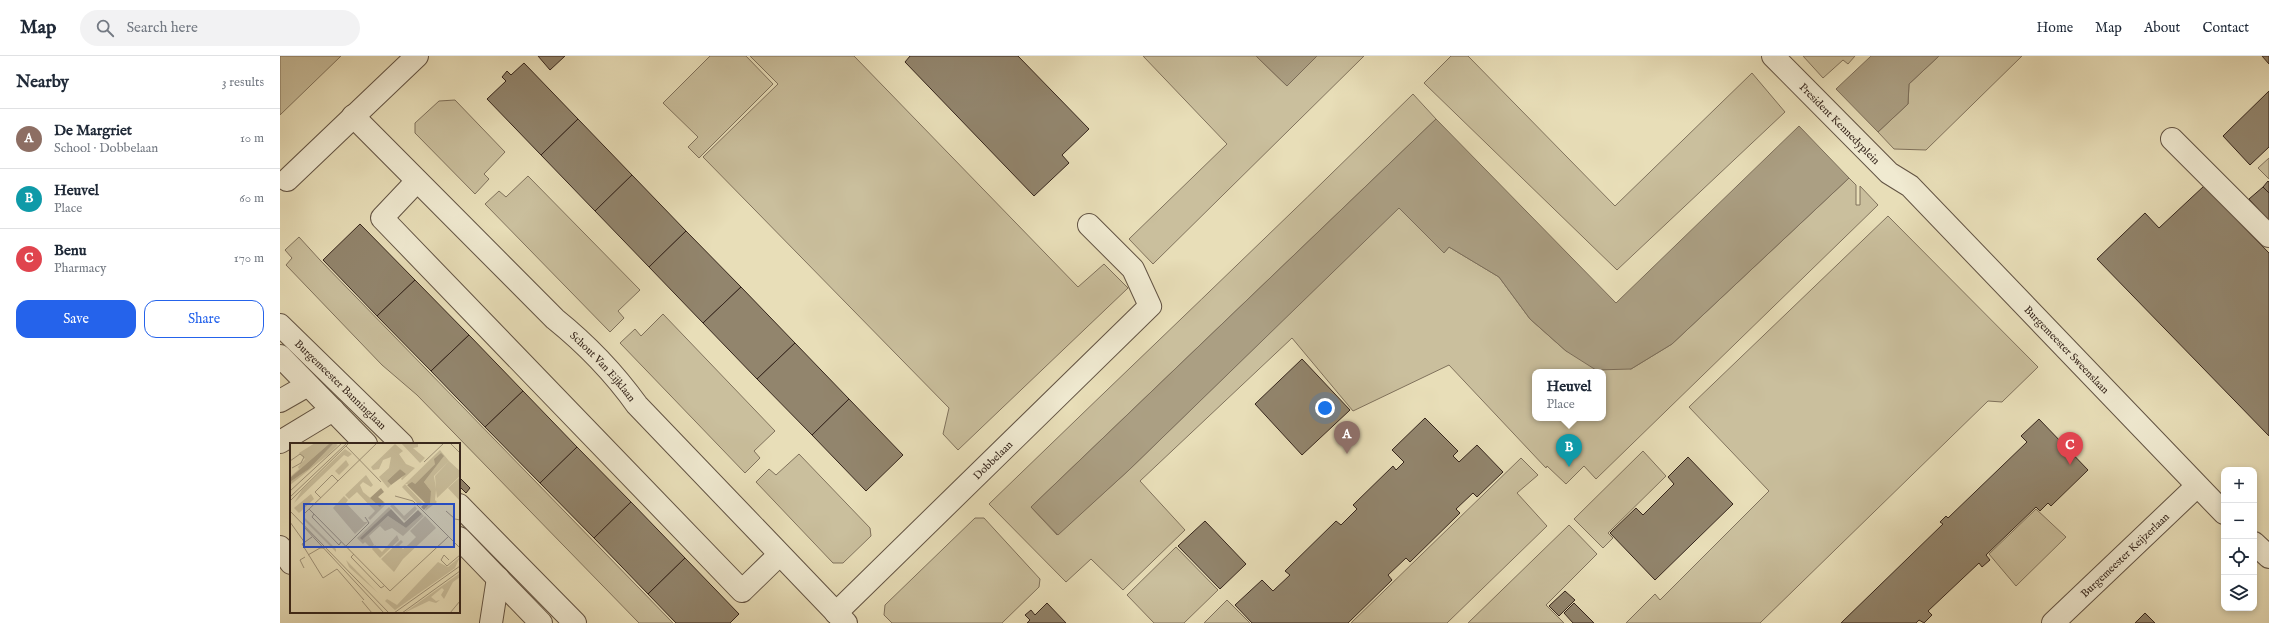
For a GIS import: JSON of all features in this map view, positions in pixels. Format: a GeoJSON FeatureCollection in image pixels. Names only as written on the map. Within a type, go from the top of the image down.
{"type":"FeatureCollection","features":[{"type":"Feature","properties":{"kind":"street"},"geometry":{"type":"LineString","coordinates":[[287,180],[417,56]]}},
{"type":"Feature","properties":{"kind":"street","name":"President Kennedyplein"},"geometry":{"type":"LineString","coordinates":[[1773,56],[1889,173],[1910,186]]}},
{"type":"Feature","properties":{"kind":"street","name":"Schout Van Eijklaan"},"geometry":{"type":"LineString","coordinates":[[353,116],[619,380],[638,405],[841,618]]}},
{"type":"Feature","properties":{"kind":"street"},"geometry":{"type":"LineString","coordinates":[[2172,139],[2269,236]]}},
{"type":"Feature","properties":{"kind":"street"},"geometry":{"type":"LineString","coordinates":[[418,181],[382,218],[742,591],[779,554]]}},
{"type":"Feature","properties":{"kind":"street","name":"Burgemeester Sweenslaan"},"geometry":{"type":"LineString","coordinates":[[1910,186],[2019,297],[2196,486],[2221,510]]}},
{"type":"Feature","properties":{"kind":"street","name":"Dobbelaan"},"geometry":{"type":"LineString","coordinates":[[841,618],[1150,306],[1133,269],[1089,225]]}},
{"type":"Feature","properties":{"kind":"street","name":"Burgemeester Banninglaan"},"geometry":{"type":"LineString","coordinates":[[280,325],[401,443]]}},
{"type":"Feature","properties":{"kind":"street","name":"Burgemeester Banninglaan"},"geometry":{"type":"LineString","coordinates":[[280,356],[365,443]]}},
{"type":"Feature","properties":{"kind":"street"},"geometry":{"type":"LineString","coordinates":[[280,401],[308,384]]}},
{"type":"Feature","properties":{"kind":"street"},"geometry":{"type":"LineString","coordinates":[[280,442],[333,410]]}},
{"type":"Feature","properties":{"kind":"street","name":"Burgemeester Keijzerlaan"},"geometry":{"type":"LineString","coordinates":[[2054,623],[2196,486]]}},
{"type":"Feature","properties":{"kind":"street"},"geometry":{"type":"LineString","coordinates":[[460,506],[575,623]]}},
{"type":"Feature","properties":{"kind":"street"},"geometry":{"type":"LineString","coordinates":[[460,539],[541,623]]}},
{"type":"Feature","properties":{"kind":"street"},"geometry":{"type":"LineString","coordinates":[[2257,546],[2269,557]]}},
{"type":"Feature","properties":{"kind":"street"},"geometry":{"type":"LineString","coordinates":[[280,547],[290,562]]}},
{"type":"Feature","properties":{"kind":"street"},"geometry":{"type":"LineString","coordinates":[[280,573],[290,568]]}},
{"type":"Feature","properties":{"kind":"street"},"geometry":{"type":"LineString","coordinates":[[490,623],[498,578]]}},
{"type":"Feature","properties":{"kind":"shaded area"},"geometry":{"type":"Polygon","coordinates":[[[280,56],[341,56],[280,115],[280,56]]]}},
{"type":"Feature","properties":{"kind":"shaded area"},"geometry":{"type":"Polygon","coordinates":[[[710,56],[746,56],[773,84],[699,158],[688,147],[698,137],[663,103],[710,56]]]}},
{"type":"Feature","properties":{"kind":"shaded area"},"geometry":{"type":"Polygon","coordinates":[[[750,56],[854,56],[1078,287],[1104,264],[1128,288],[958,450],[943,434],[949,408],[703,157],[778,84],[750,56]]]}},
{"type":"Feature","properties":{"kind":"shaded area"},"geometry":{"type":"Polygon","coordinates":[[[1143,56],[1256,56],[1287,86],[1317,56],[1364,56],[1153,264],[1129,239],[1227,144],[1143,56]]]}},
{"type":"Feature","properties":{"kind":"shaded area"},"geometry":{"type":"Polygon","coordinates":[[[1256,56],[1317,56],[1287,86],[1256,56]]]}},
{"type":"Feature","properties":{"kind":"shaded area"},"geometry":{"type":"Polygon","coordinates":[[[1451,56],[1468,56],[1615,206],[1752,73],[1785,112],[1617,270],[1424,83],[1451,56]]]}},
{"type":"Feature","properties":{"kind":"shaded area"},"geometry":{"type":"Polygon","coordinates":[[[1803,56],[1855,56],[1848,64],[1843,60],[1823,78],[1803,56]]]}},
{"type":"Feature","properties":{"kind":"shaded area"},"geometry":{"type":"Polygon","coordinates":[[[1871,56],[1939,56],[1909,84],[1908,104],[1878,132],[1836,89],[1871,56]]]}},
{"type":"Feature","properties":{"kind":"shaded area"},"geometry":{"type":"Polygon","coordinates":[[[1939,56],[2022,56],[1926,150],[1894,149],[1878,132],[1908,104],[1909,84],[1939,56]]]}},
{"type":"Feature","properties":{"kind":"shaded area"},"geometry":{"type":"Polygon","coordinates":[[[1413,94],[1436,119],[1031,507],[1057,535],[1129,470],[1399,207],[1444,253],[1449,247],[1499,277],[1530,319],[1566,351],[1631,369],[1672,344],[1849,178],[1856,185],[1856,205],[1860,205],[1860,186],[1878,205],[1596,479],[1584,466],[1566,484],[1547,466],[1546,468],[1449,365],[1353,411],[1292,338],[1140,481],[1185,530],[1123,590],[1091,559],[1066,582],[989,504],[1413,94]]]}},
{"type":"Feature","properties":{"kind":"shaded area"},"geometry":{"type":"Polygon","coordinates":[[[455,100],[505,152],[484,174],[489,179],[475,194],[415,133],[415,123],[439,101],[455,100]]]}},
{"type":"Feature","properties":{"kind":"shaded area"},"geometry":{"type":"Polygon","coordinates":[[[1436,119],[1616,303],[1799,126],[1849,178],[1672,344],[1631,369],[1594,369],[1566,351],[1530,319],[1499,277],[1449,247],[1444,253],[1399,208],[1129,470],[1058,535],[1031,507],[1436,119]]]}},
{"type":"Feature","properties":{"kind":"shaded area"},"geometry":{"type":"Polygon","coordinates":[[[2269,158],[2269,179],[2258,168],[2269,158]]]}},
{"type":"Feature","properties":{"kind":"shaded area"},"geometry":{"type":"Polygon","coordinates":[[[528,176],[640,290],[618,311],[624,318],[610,332],[485,204],[499,191],[506,197],[528,176]]]}},
{"type":"Feature","properties":{"kind":"shaded area"},"geometry":{"type":"Polygon","coordinates":[[[1888,216],[2038,367],[2002,402],[1988,401],[1760,623],[1626,623],[1655,594],[1660,600],[1769,491],[1689,407],[1888,216]]]}},
{"type":"Feature","properties":{"kind":"shaded area"},"geometry":{"type":"Polygon","coordinates":[[[299,237],[673,623],[639,623],[417,395],[382,365],[286,265],[292,258],[285,250],[299,237]]]}},
{"type":"Feature","properties":{"kind":"shaded area"},"geometry":{"type":"Polygon","coordinates":[[[663,314],[775,431],[754,451],[760,458],[745,473],[620,343],[635,329],[641,336],[663,314]]]}},
{"type":"Feature","properties":{"kind":"shaded area"},"geometry":{"type":"Polygon","coordinates":[[[1643,451],[1666,476],[1608,533],[1613,538],[1603,548],[1574,519],[1643,451]]]}},
{"type":"Feature","properties":{"kind":"shaded area"},"geometry":{"type":"Polygon","coordinates":[[[799,454],[870,528],[871,536],[843,563],[833,563],[756,482],[769,469],[776,475],[799,454]]]}},
{"type":"Feature","properties":{"kind":"shaded area"},"geometry":{"type":"Polygon","coordinates":[[[1521,458],[1538,475],[1517,493],[1547,526],[1447,623],[1351,623],[1521,458]]]}},
{"type":"Feature","properties":{"kind":"shaded area"},"geometry":{"type":"Polygon","coordinates":[[[2036,509],[2066,537],[2016,586],[1989,554],[2036,509]]]}},
{"type":"Feature","properties":{"kind":"shaded area"},"geometry":{"type":"Polygon","coordinates":[[[975,518],[984,518],[1040,579],[1039,587],[1002,623],[892,623],[884,615],[885,605],[975,518]]]}},
{"type":"Feature","properties":{"kind":"shaded area"},"geometry":{"type":"Polygon","coordinates":[[[1569,525],[1597,554],[1546,605],[1564,623],[1468,623],[1569,525]]]}},
{"type":"Feature","properties":{"kind":"shaded area"},"geometry":{"type":"Polygon","coordinates":[[[1176,547],[1218,590],[1184,623],[1154,623],[1127,595],[1176,547]]]}},
{"type":"Feature","properties":{"kind":"shaded area"},"geometry":{"type":"Polygon","coordinates":[[[1227,600],[1250,623],[1204,623],[1227,600]]]}},
{"type":"Feature","properties":{"kind":"building"},"geometry":{"type":"Polygon","coordinates":[[[538,56],[565,56],[550,70],[538,56]]]}},
{"type":"Feature","properties":{"kind":"building"},"geometry":{"type":"Polygon","coordinates":[[[910,56],[1018,56],[1089,129],[1062,155],[1069,163],[1034,196],[905,62],[910,56]]]}},
{"type":"Feature","properties":{"kind":"building"},"geometry":{"type":"Polygon","coordinates":[[[2262,56],[2269,56],[2269,64],[2262,56]]]}},
{"type":"Feature","properties":{"kind":"building"},"geometry":{"type":"Polygon","coordinates":[[[524,63],[578,119],[541,155],[487,99],[506,81],[502,77],[507,71],[511,75],[524,63]]]}},
{"type":"Feature","properties":{"kind":"building"},"geometry":{"type":"Polygon","coordinates":[[[2269,91],[2269,147],[2250,165],[2223,136],[2269,91]]]}},
{"type":"Feature","properties":{"kind":"building"},"geometry":{"type":"Polygon","coordinates":[[[578,119],[632,175],[595,211],[541,155],[578,119]]]}},
{"type":"Feature","properties":{"kind":"building"},"geometry":{"type":"Polygon","coordinates":[[[632,175],[686,231],[649,267],[595,211],[632,175]]]}},
{"type":"Feature","properties":{"kind":"building"},"geometry":{"type":"Polygon","coordinates":[[[2268,181],[2269,182],[2269,193],[2263,187],[2268,181]]]}},
{"type":"Feature","properties":{"kind":"building"},"geometry":{"type":"Polygon","coordinates":[[[2204,186],[2269,253],[2269,436],[2097,259],[2145,213],[2159,228],[2204,186]]]}},
{"type":"Feature","properties":{"kind":"building"},"geometry":{"type":"Polygon","coordinates":[[[2263,187],[2269,193],[2269,221],[2249,199],[2263,187]]]}},
{"type":"Feature","properties":{"kind":"building"},"geometry":{"type":"Polygon","coordinates":[[[360,224],[415,280],[377,316],[323,260],[360,224]]]}},
{"type":"Feature","properties":{"kind":"building"},"geometry":{"type":"Polygon","coordinates":[[[686,231],[741,287],[703,323],[649,267],[686,231]]]}},
{"type":"Feature","properties":{"kind":"building"},"geometry":{"type":"Polygon","coordinates":[[[415,280],[469,335],[431,371],[377,316],[415,280]]]}},
{"type":"Feature","properties":{"kind":"building"},"geometry":{"type":"Polygon","coordinates":[[[741,287],[795,343],[757,379],[703,323],[741,287]]]}},
{"type":"Feature","properties":{"kind":"building"},"geometry":{"type":"Polygon","coordinates":[[[469,335],[523,391],[485,427],[431,371],[469,335]]]}},
{"type":"Feature","properties":{"kind":"building"},"geometry":{"type":"Polygon","coordinates":[[[795,343],[849,399],[812,435],[757,379],[795,343]]]}},
{"type":"Feature","properties":{"kind":"building"},"geometry":{"type":"Polygon","coordinates":[[[1302,359],[1350,410],[1302,455],[1255,404],[1302,359]]]}},
{"type":"Feature","properties":{"kind":"building"},"geometry":{"type":"Polygon","coordinates":[[[523,391],[577,447],[540,483],[485,427],[523,391]]]}},
{"type":"Feature","properties":{"kind":"building"},"geometry":{"type":"Polygon","coordinates":[[[849,399],[903,455],[866,491],[812,435],[849,399]]]}},
{"type":"Feature","properties":{"kind":"building"},"geometry":{"type":"Polygon","coordinates":[[[1425,418],[1458,451],[1453,456],[1459,462],[1477,445],[1503,472],[1477,497],[1473,493],[1456,509],[1460,513],[1410,562],[1406,558],[1388,575],[1392,580],[1348,623],[1252,623],[1235,605],[1262,580],[1273,591],[1290,575],[1285,571],[1336,521],[1341,525],[1357,509],[1353,505],[1393,466],[1396,470],[1404,462],[1392,450],[1425,418]]]}},
{"type":"Feature","properties":{"kind":"building"},"geometry":{"type":"Polygon","coordinates":[[[2039,419],[2088,470],[2051,506],[2048,503],[2040,511],[2036,507],[1986,555],[1990,560],[1982,567],[1979,563],[1928,611],[1932,615],[1924,623],[1919,620],[1916,623],[1841,623],[1943,524],[1940,522],[1946,516],[1948,518],[2027,442],[2021,436],[2039,419]]]}},
{"type":"Feature","properties":{"kind":"building"},"geometry":{"type":"Polygon","coordinates":[[[577,447],[631,502],[594,538],[540,483],[577,447]]]}},
{"type":"Feature","properties":{"kind":"building"},"geometry":{"type":"Polygon","coordinates":[[[1688,457],[1733,504],[1655,580],[1610,533],[1636,508],[1643,515],[1674,484],[1668,477],[1688,457]]]}},
{"type":"Feature","properties":{"kind":"building"},"geometry":{"type":"Polygon","coordinates":[[[460,478],[470,488],[466,493],[460,487],[460,478]]]}},
{"type":"Feature","properties":{"kind":"building"},"geometry":{"type":"Polygon","coordinates":[[[631,502],[685,558],[648,594],[594,538],[631,502]]]}},
{"type":"Feature","properties":{"kind":"building"},"geometry":{"type":"Polygon","coordinates":[[[1205,521],[1246,564],[1220,589],[1178,546],[1205,521]]]}},
{"type":"Feature","properties":{"kind":"building"},"geometry":{"type":"Polygon","coordinates":[[[685,558],[739,614],[730,623],[676,623],[648,594],[685,558]]]}},
{"type":"Feature","properties":{"kind":"building"},"geometry":{"type":"Polygon","coordinates":[[[1565,591],[1575,600],[1559,616],[1549,606],[1565,591]]]}},
{"type":"Feature","properties":{"kind":"building"},"geometry":{"type":"Polygon","coordinates":[[[1047,603],[1066,623],[1027,623],[1030,620],[1025,615],[1031,610],[1035,615],[1047,603]]]}},
{"type":"Feature","properties":{"kind":"building"},"geometry":{"type":"Polygon","coordinates":[[[1574,603],[1594,623],[1573,623],[1564,613],[1574,603]]]}},
{"type":"Feature","properties":{"kind":"building"},"geometry":{"type":"Polygon","coordinates":[[[2145,613],[2155,623],[2135,623],[2145,613]]]}},
{"type":"Feature","properties":{"kind":"place","name":"De Margriet"},"geometry":{"type":"Point","coordinates":[1347,454]}},
{"type":"Feature","properties":{"kind":"place","name":"Benu"},"geometry":{"type":"Point","coordinates":[2070,465]}},
{"type":"Feature","properties":{"kind":"place","name":"Heuvel"},"geometry":{"type":"Point","coordinates":[1569,467]}}]}
